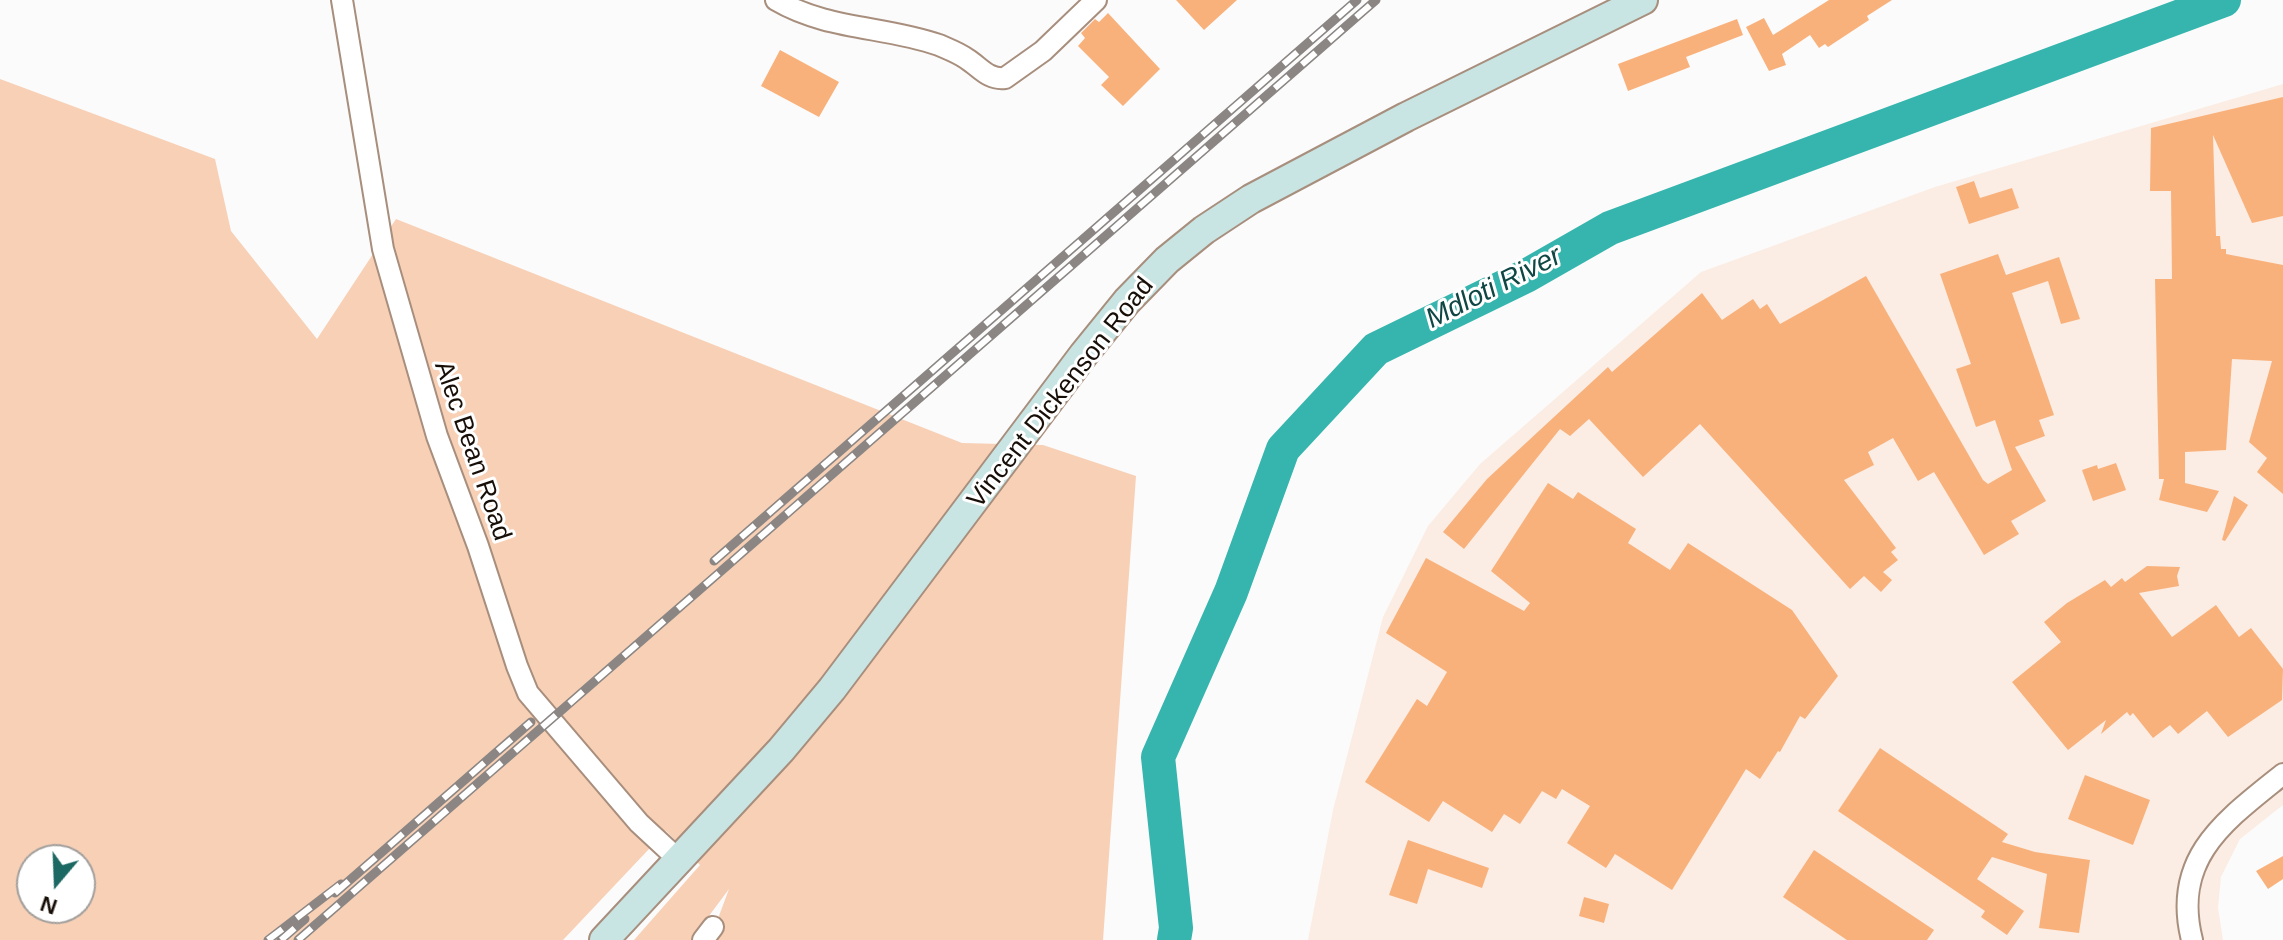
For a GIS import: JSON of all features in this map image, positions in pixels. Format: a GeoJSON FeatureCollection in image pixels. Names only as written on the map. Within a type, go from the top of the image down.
{"type":"FeatureCollection","features":[{"type":"Feature","properties":{"kind":"main road","name":"Vincent Dickenson Road"},"geometry":{"type":"LineString","coordinates":[[604,940],[781,750],[832,689],[1084,354],[1127,301],[1167,260],[1204,230],[1302,170],[1643,0]]}},
{"type":"Feature","properties":{"kind":"street","name":"Alec Bean Road"},"geometry":{"type":"LineString","coordinates":[[342,0],[383,249],[437,436],[478,546],[517,666],[528,693],[639,823],[680,861]]}},
{"type":"Feature","properties":{"kind":"street"},"geometry":{"type":"LineString","coordinates":[[776,0],[818,19],[938,45],[967,58],[986,74],[999,79],[1043,51],[1096,0]]}},
{"type":"Feature","properties":{"kind":"street"},"geometry":{"type":"LineString","coordinates":[[2192,940],[2189,883],[2199,853],[2220,827],[2283,774]]}},
{"type":"Feature","properties":{"kind":"shaded area"},"geometry":{"type":"Polygon","coordinates":[[[0,79],[215,159],[231,231],[317,339],[396,219],[962,443],[1043,445],[1136,476],[1103,940],[710,940],[729,889],[691,940],[634,940],[700,865],[666,831],[563,940],[0,940],[0,79]]]}},
{"type":"Feature","properties":{"kind":"shaded area"},"geometry":{"type":"Polygon","coordinates":[[[2283,84],[2283,805],[2240,839],[2221,877],[2218,908],[2223,940],[1308,940],[1333,810],[1383,617],[1428,526],[1480,464],[1701,272],[1935,187],[2283,84]]]}},
{"type":"Feature","properties":{"kind":"building"},"geometry":{"type":"Polygon","coordinates":[[[1176,0],[1237,0],[1204,30],[1176,0]]]}},
{"type":"Feature","properties":{"kind":"building"},"geometry":{"type":"Polygon","coordinates":[[[1829,0],[1892,0],[1867,16],[1869,20],[1828,47],[1825,44],[1819,48],[1810,35],[1782,54],[1786,65],[1769,71],[1746,27],[1764,18],[1773,35],[1829,0]]]}},
{"type":"Feature","properties":{"kind":"building"},"geometry":{"type":"Polygon","coordinates":[[[1108,13],[1160,69],[1123,106],[1101,85],[1109,77],[1078,46],[1085,38],[1081,33],[1095,19],[1099,22],[1108,13]]]}},
{"type":"Feature","properties":{"kind":"building"},"geometry":{"type":"Polygon","coordinates":[[[1737,19],[1743,35],[1686,57],[1690,67],[1628,91],[1618,64],[1737,19]]]}},
{"type":"Feature","properties":{"kind":"building"},"geometry":{"type":"Polygon","coordinates":[[[780,50],[839,82],[819,117],[761,86],[780,50]]]}},
{"type":"Feature","properties":{"kind":"building"},"geometry":{"type":"Polygon","coordinates":[[[2283,97],[2283,216],[2252,223],[2213,135],[2216,236],[2220,236],[2221,249],[2226,249],[2226,254],[2283,265],[2283,494],[2257,472],[2267,458],[2249,442],[2272,361],[2232,359],[2226,450],[2185,452],[2185,483],[2219,491],[2207,512],[2159,500],[2164,479],[2159,479],[2155,279],[2172,279],[2171,191],[2150,191],[2151,128],[2283,97]]]}},
{"type":"Feature","properties":{"kind":"building"},"geometry":{"type":"Polygon","coordinates":[[[1974,181],[1980,198],[2012,188],[2019,208],[1969,224],[1956,187],[1974,181]]]}},
{"type":"Feature","properties":{"kind":"building"},"geometry":{"type":"Polygon","coordinates":[[[1998,254],[2006,275],[2059,257],[2080,319],[2061,324],[2048,281],[2012,293],[2054,415],[2039,420],[2045,436],[2015,447],[2046,501],[2011,521],[2019,534],[1984,555],[1934,472],[1918,481],[1893,438],[1868,452],[1874,465],[1844,480],[1896,548],[1891,552],[1898,560],[1883,572],[1892,580],[1881,592],[1864,576],[1850,589],[1700,424],[1643,477],[1589,419],[1570,436],[1560,429],[1464,549],[1443,532],[1487,479],[1608,367],[1612,372],[1702,293],[1722,320],[1753,299],[1760,309],[1767,304],[1780,324],[1866,276],[1988,484],[2012,470],[1995,420],[1976,427],[1956,369],[1971,364],[1940,274],[1998,254]]]}},
{"type":"Feature","properties":{"kind":"building"},"geometry":{"type":"Polygon","coordinates":[[[2116,463],[2126,490],[2093,501],[2082,470],[2116,463]]]}},
{"type":"Feature","properties":{"kind":"building"},"geometry":{"type":"Polygon","coordinates":[[[1548,483],[1573,499],[1578,492],[1636,529],[1628,543],[1670,570],[1688,543],[1792,610],[1838,676],[1805,719],[1800,716],[1780,752],[1760,779],[1746,769],[1672,890],[1615,854],[1606,868],[1567,843],[1590,806],[1562,789],[1556,799],[1542,791],[1520,824],[1504,814],[1492,832],[1443,801],[1429,822],[1365,782],[1417,699],[1427,706],[1447,672],[1386,633],[1426,558],[1524,611],[1530,603],[1491,571],[1548,483]]]}},
{"type":"Feature","properties":{"kind":"building"},"geometry":{"type":"Polygon","coordinates":[[[2234,496],[2248,505],[2225,541],[2222,540],[2234,496]]]}},
{"type":"Feature","properties":{"kind":"building"},"geometry":{"type":"Polygon","coordinates":[[[2147,566],[2180,567],[2177,576],[2179,586],[2139,593],[2172,637],[2216,605],[2239,637],[2251,628],[2283,669],[2282,700],[2228,737],[2207,711],[2178,734],[2170,725],[2153,738],[2133,713],[2130,716],[2127,712],[2101,734],[2106,720],[2068,750],[2012,682],[2061,642],[2044,622],[2067,603],[2105,580],[2111,587],[2122,578],[2125,582],[2147,566]]]}},
{"type":"Feature","properties":{"kind":"building"},"geometry":{"type":"Polygon","coordinates":[[[1880,748],[2008,834],[2002,842],[2035,852],[2090,860],[2079,933],[2039,928],[2047,874],[1992,857],[1977,879],[2024,911],[2007,935],[1981,917],[1985,911],[1838,811],[1880,748]]]}},
{"type":"Feature","properties":{"kind":"building"},"geometry":{"type":"Polygon","coordinates":[[[2085,775],[2150,800],[2133,845],[2068,819],[2085,775]]]}},
{"type":"Feature","properties":{"kind":"building"},"geometry":{"type":"Polygon","coordinates":[[[1408,840],[1489,868],[1482,888],[1428,869],[1417,904],[1389,895],[1408,840]]]}},
{"type":"Feature","properties":{"kind":"building"},"geometry":{"type":"Polygon","coordinates":[[[1814,850],[1934,930],[1927,940],[1847,940],[1783,897],[1814,850]]]}},
{"type":"Feature","properties":{"kind":"building"},"geometry":{"type":"Polygon","coordinates":[[[2283,856],[2283,879],[2268,889],[2256,871],[2283,856]]]}},
{"type":"Feature","properties":{"kind":"building"},"geometry":{"type":"Polygon","coordinates":[[[1584,897],[1609,904],[1604,923],[1579,916],[1584,897]]]}},
{"type":"Feature","properties":{"kind":"waterway","name":"Mdloti River"},"geometry":{"type":"LineString","coordinates":[[1174,940],[1176,928],[1158,757],[1231,592],[1283,449],[1376,349],[1526,276],[1610,228],[2224,0]]}},
{"type":"Feature","properties":{"kind":"railway"},"geometry":{"type":"LineString","coordinates":[[714,561],[1357,0]]}},
{"type":"Feature","properties":{"kind":"railway"},"geometry":{"type":"LineString","coordinates":[[298,940],[1376,0]]}},
{"type":"Feature","properties":{"kind":"railway"},"geometry":{"type":"LineString","coordinates":[[335,893],[531,722]]}},
{"type":"Feature","properties":{"kind":"railway"},"geometry":{"type":"LineString","coordinates":[[268,940],[341,884]]}},
{"type":"Feature","properties":{"kind":"railway"},"geometry":{"type":"LineString","coordinates":[[281,940],[305,919]]}}]}
